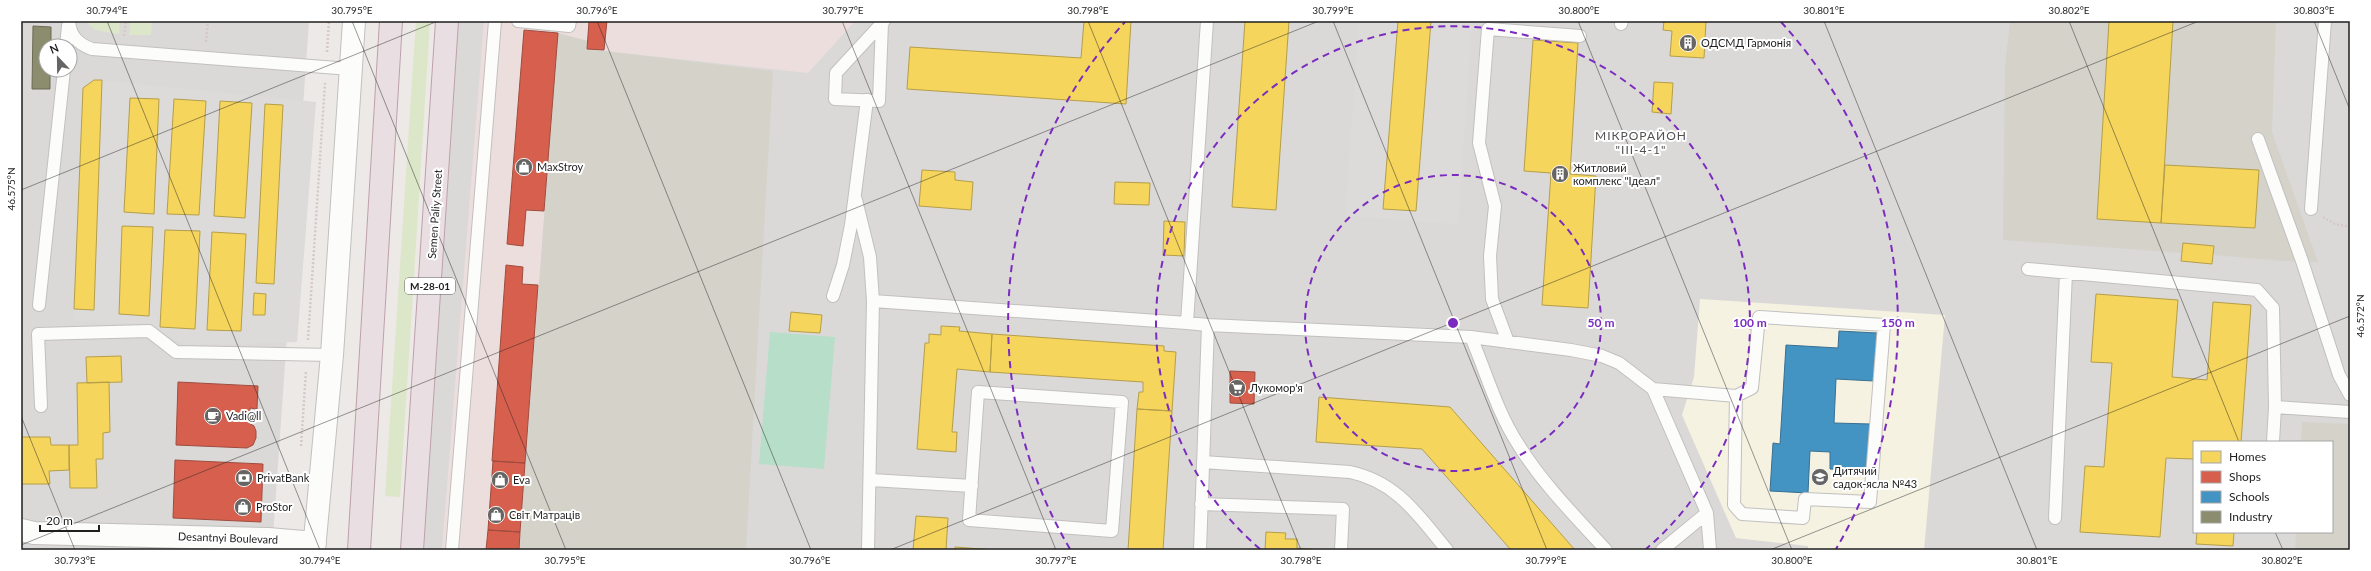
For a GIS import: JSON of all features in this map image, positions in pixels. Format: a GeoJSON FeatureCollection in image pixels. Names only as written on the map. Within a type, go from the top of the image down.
{"type":"FeatureCollection","features":[{"type":"Feature","properties":{"kind":"highway"},"geometry":{"type":"LineString","coordinates":[[359,550],[391,21]]}},
{"type":"Feature","properties":{"kind":"highway","name":"Semen Paliy Street"},"geometry":{"type":"LineString","coordinates":[[412,550],[447,21]]}},
{"type":"Feature","properties":{"kind":"street"},"geometry":{"type":"LineString","coordinates":[[315,546],[332,355],[354,21]]}},
{"type":"Feature","properties":{"kind":"street","name":"Desantnyi Boulevard"},"geometry":{"type":"LineString","coordinates":[[21,530],[315,546]]}},
{"type":"Feature","properties":{"kind":"lane"},"geometry":{"type":"LineString","coordinates":[[69,21],[71,33],[76,40],[83,46],[92,48],[350,69]]}},
{"type":"Feature","properties":{"kind":"lane"},"geometry":{"type":"LineString","coordinates":[[67,38],[69,21]]}},
{"type":"Feature","properties":{"kind":"lane"},"geometry":{"type":"LineString","coordinates":[[452,550],[495,21]]}},
{"type":"Feature","properties":{"kind":"lane"},"geometry":{"type":"LineString","coordinates":[[518,21],[569,26],[570,21]]}},
{"type":"Feature","properties":{"kind":"lane"},"geometry":{"type":"LineString","coordinates":[[1187,323],[1207,21]]}},
{"type":"Feature","properties":{"kind":"lane"},"geometry":{"type":"LineString","coordinates":[[2311,209],[2325,21]]}},
{"type":"Feature","properties":{"kind":"lane"},"geometry":{"type":"LineString","coordinates":[[883,22],[879,101],[835,99],[836,73],[883,22]]}},
{"type":"Feature","properties":{"kind":"lane"},"geometry":{"type":"LineString","coordinates":[[1508,342],[1492,299],[1490,256],[1495,206],[1479,143],[1488,29],[1580,36]]}},
{"type":"Feature","properties":{"kind":"lane"},"geometry":{"type":"LineString","coordinates":[[39,305],[63,78]]}},
{"type":"Feature","properties":{"kind":"lane"},"geometry":{"type":"LineString","coordinates":[[833,296],[843,265],[851,225],[867,100]]}},
{"type":"Feature","properties":{"kind":"lane"},"geometry":{"type":"LineString","coordinates":[[2258,139],[2302,262],[2339,375],[2350,395]]}},
{"type":"Feature","properties":{"kind":"lane"},"geometry":{"type":"LineString","coordinates":[[854,194],[864,226],[870,257],[874,301],[871,480],[868,550]]}},
{"type":"Feature","properties":{"kind":"lane"},"geometry":{"type":"LineString","coordinates":[[2028,269],[2257,290],[2273,308],[2275,407],[2273,441]]}},
{"type":"Feature","properties":{"kind":"lane"},"geometry":{"type":"LineString","coordinates":[[2055,518],[2066,273]]}},
{"type":"Feature","properties":{"kind":"lane"},"geometry":{"type":"LineString","coordinates":[[874,301],[1208,325],[1471,337],[1571,350],[1602,356],[1618,363],[1654,389],[1736,396],[1752,388],[1759,317],[1884,324],[1870,502],[1805,499],[1803,518],[1742,514],[1734,505],[1736,396]]}},
{"type":"Feature","properties":{"kind":"lane"},"geometry":{"type":"LineString","coordinates":[[1200,550],[1208,325]]}},
{"type":"Feature","properties":{"kind":"lane"},"geometry":{"type":"LineString","coordinates":[[41,406],[38,334],[149,331],[176,352],[332,355]]}},
{"type":"Feature","properties":{"kind":"lane"},"geometry":{"type":"LineString","coordinates":[[1471,337],[1503,416],[1517,443],[1545,481],[1606,550]]}},
{"type":"Feature","properties":{"kind":"lane"},"geometry":{"type":"LineString","coordinates":[[1654,389],[1707,513],[1710,550]]}},
{"type":"Feature","properties":{"kind":"lane"},"geometry":{"type":"LineString","coordinates":[[978,392],[1122,402],[1112,531],[969,520],[972,486],[978,392]]}},
{"type":"Feature","properties":{"kind":"lane"},"geometry":{"type":"LineString","coordinates":[[2275,407],[2350,412]]}},
{"type":"Feature","properties":{"kind":"lane"},"geometry":{"type":"LineString","coordinates":[[1202,462],[1350,472],[1365,475],[1392,489],[1405,500],[1447,550]]}},
{"type":"Feature","properties":{"kind":"lane"},"geometry":{"type":"LineString","coordinates":[[871,480],[972,486]]}},
{"type":"Feature","properties":{"kind":"lane"},"geometry":{"type":"LineString","coordinates":[[1201,504],[1343,509],[1341,550]]}},
{"type":"Feature","properties":{"kind":"lane"},"geometry":{"type":"LineString","coordinates":[[1662,550],[1707,513]]}},
{"type":"Feature","properties":{"kind":"path"},"geometry":{"type":"LineString","coordinates":[[204,57],[208,21]]}},
{"type":"Feature","properties":{"kind":"path"},"geometry":{"type":"LineString","coordinates":[[301,448],[329,21]]}},
{"type":"Feature","properties":{"kind":"path"},"geometry":{"type":"LineString","coordinates":[[2311,209],[2335,224],[2350,226]]}},
{"type":"Feature","properties":{"kind":"shaded area"},"geometry":{"type":"Polygon","coordinates":[[[21,21],[309,21],[272,550],[21,550],[21,21]]]}},
{"type":"Feature","properties":{"kind":"shaded area"},"geometry":{"type":"Polygon","coordinates":[[[451,21],[2350,21],[2350,550],[412,550],[451,21]]]}},
{"type":"Feature","properties":{"kind":"shaded area"},"geometry":{"type":"Polygon","coordinates":[[[484,21],[855,21],[808,73],[587,49],[558,33],[519,550],[442,550],[484,21]]]}},
{"type":"Feature","properties":{"kind":"shaded area"},"geometry":{"type":"Polygon","coordinates":[[[1359,21],[1472,21],[1458,224],[1345,216],[1359,21]]]}},
{"type":"Feature","properties":{"kind":"shaded area"},"geometry":{"type":"Polygon","coordinates":[[[2010,21],[2276,21],[2272,132],[2318,262],[2283,261],[2213,255],[2212,264],[2181,261],[2182,253],[2003,240],[2005,66],[2010,21]]]}},
{"type":"Feature","properties":{"kind":"shaded area"},"geometry":{"type":"Polygon","coordinates":[[[558,33],[588,41],[587,49],[773,71],[746,550],[519,550],[558,33]]]}},
{"type":"Feature","properties":{"kind":"shaded area"},"geometry":{"type":"Polygon","coordinates":[[[94,80],[316,102],[297,342],[185,345],[150,324],[74,321],[83,88],[94,80]]]}},
{"type":"Feature","properties":{"kind":"shaded area","name":"Дитячий садок-ясла №43"},"geometry":{"type":"Polygon","coordinates":[[[1700,299],[1945,315],[1924,550],[1808,550],[1808,546],[1736,538],[1682,415],[1694,377],[1700,299]]]}},
{"type":"Feature","properties":{"kind":"shaded area"},"geometry":{"type":"Polygon","coordinates":[[[2302,422],[2350,424],[2350,550],[2295,550],[2296,533],[2333,533],[2333,441],[2301,441],[2302,422]]]}},
{"type":"Feature","properties":{"kind":"green space"},"geometry":{"type":"Polygon","coordinates":[[[85,21],[120,21],[119,34],[95,30],[85,21]]]}},
{"type":"Feature","properties":{"kind":"green space"},"geometry":{"type":"Polygon","coordinates":[[[130,21],[152,21],[151,35],[129,35],[130,21]]]}},
{"type":"Feature","properties":{"kind":"green space"},"geometry":{"type":"Polygon","coordinates":[[[416,21],[430,21],[400,497],[385,496],[416,21]]]}},
{"type":"Feature","properties":{"kind":"green space"},"geometry":{"type":"Polygon","coordinates":[[[770,332],[835,337],[824,469],[759,464],[770,332]]]}},
{"type":"Feature","properties":{"kind":"building: Homes"},"geometry":{"type":"Polygon","coordinates":[[[1084,21],[1131,21],[1126,104],[907,89],[910,47],[1081,58],[1084,21]]]}},
{"type":"Feature","properties":{"kind":"building: Homes"},"geometry":{"type":"Polygon","coordinates":[[[1245,21],[1289,21],[1276,210],[1232,207],[1245,21]]]}},
{"type":"Feature","properties":{"kind":"building: Homes"},"geometry":{"type":"Polygon","coordinates":[[[1398,21],[1431,21],[1416,211],[1383,209],[1398,21]]]}},
{"type":"Feature","properties":{"kind":"building: Homes","name":"ОДСМД Гармонія"},"geometry":{"type":"Polygon","coordinates":[[[1664,21],[1706,21],[1704,58],[1670,56],[1672,31],[1663,30],[1664,21]]]}},
{"type":"Feature","properties":{"kind":"building: Homes"},"geometry":{"type":"Polygon","coordinates":[[[2109,21],[2173,21],[2161,223],[2097,219],[2109,21]]]}},
{"type":"Feature","properties":{"kind":"building: Homes","name":"Житловий комплекс \"Ідеал\""},"geometry":{"type":"Polygon","coordinates":[[[1533,40],[1578,43],[1570,174],[1596,176],[1588,308],[1542,305],[1551,173],[1524,171],[1533,40]]]}},
{"type":"Feature","properties":{"kind":"building: Homes"},"geometry":{"type":"Polygon","coordinates":[[[94,80],[102,80],[94,310],[74,309],[83,88],[94,80]]]}},
{"type":"Feature","properties":{"kind":"building: Homes"},"geometry":{"type":"Polygon","coordinates":[[[1654,82],[1673,83],[1671,114],[1652,112],[1654,82]]]}},
{"type":"Feature","properties":{"kind":"building: Homes"},"geometry":{"type":"Polygon","coordinates":[[[130,98],[159,99],[154,214],[124,212],[130,98]]]}},
{"type":"Feature","properties":{"kind":"building: Homes"},"geometry":{"type":"Polygon","coordinates":[[[174,99],[206,101],[199,215],[167,214],[174,99]]]}},
{"type":"Feature","properties":{"kind":"building: Homes"},"geometry":{"type":"Polygon","coordinates":[[[220,101],[252,103],[245,218],[214,216],[220,101]]]}},
{"type":"Feature","properties":{"kind":"building: Homes"},"geometry":{"type":"Polygon","coordinates":[[[265,104],[283,105],[274,284],[256,283],[265,104]]]}},
{"type":"Feature","properties":{"kind":"building: Homes"},"geometry":{"type":"Polygon","coordinates":[[[2165,165],[2259,170],[2255,228],[2161,223],[2165,165]]]}},
{"type":"Feature","properties":{"kind":"building: Homes"},"geometry":{"type":"Polygon","coordinates":[[[922,170],[955,172],[955,180],[973,182],[971,210],[919,206],[922,170]]]}},
{"type":"Feature","properties":{"kind":"building: Homes"},"geometry":{"type":"Polygon","coordinates":[[[1115,182],[1150,183],[1149,205],[1114,204],[1115,182]]]}},
{"type":"Feature","properties":{"kind":"building: Homes"},"geometry":{"type":"Polygon","coordinates":[[[1164,221],[1185,222],[1184,256],[1163,255],[1164,221]]]}},
{"type":"Feature","properties":{"kind":"building: Homes"},"geometry":{"type":"Polygon","coordinates":[[[122,226],[153,227],[149,316],[119,314],[122,226]]]}},
{"type":"Feature","properties":{"kind":"building: Homes"},"geometry":{"type":"Polygon","coordinates":[[[165,230],[200,231],[195,329],[160,327],[165,230]]]}},
{"type":"Feature","properties":{"kind":"building: Homes"},"geometry":{"type":"Polygon","coordinates":[[[212,232],[246,234],[241,331],[207,330],[212,232]]]}},
{"type":"Feature","properties":{"kind":"building: Homes"},"geometry":{"type":"Polygon","coordinates":[[[2183,243],[2214,246],[2212,264],[2181,261],[2183,243]]]}},
{"type":"Feature","properties":{"kind":"building: Homes"},"geometry":{"type":"Polygon","coordinates":[[[254,293],[266,294],[265,315],[253,315],[254,293]]]}},
{"type":"Feature","properties":{"kind":"building: Homes"},"geometry":{"type":"Polygon","coordinates":[[[2096,294],[2178,300],[2172,377],[2207,380],[2213,302],[2251,305],[2241,441],[2193,441],[2193,459],[2166,458],[2160,537],[2080,532],[2085,466],[2104,467],[2112,363],[2091,362],[2096,294]]]}},
{"type":"Feature","properties":{"kind":"building: Homes"},"geometry":{"type":"Polygon","coordinates":[[[791,312],[822,315],[820,333],[789,331],[791,312]]]}},
{"type":"Feature","properties":{"kind":"building: Homes"},"geometry":{"type":"Polygon","coordinates":[[[941,326],[960,327],[959,331],[992,334],[990,372],[957,369],[952,432],[957,432],[956,452],[917,449],[925,343],[929,343],[929,334],[941,335],[941,326]]]}},
{"type":"Feature","properties":{"kind":"building: Homes"},"geometry":{"type":"Polygon","coordinates":[[[992,334],[1164,346],[1164,351],[1176,352],[1172,411],[1137,409],[1139,392],[1143,392],[1143,382],[990,372],[992,334]]]}},
{"type":"Feature","properties":{"kind":"building: Homes"},"geometry":{"type":"Polygon","coordinates":[[[121,356],[122,382],[87,383],[86,357],[121,356]]]}},
{"type":"Feature","properties":{"kind":"building: Homes"},"geometry":{"type":"Polygon","coordinates":[[[109,382],[110,432],[103,433],[103,459],[96,459],[97,488],[70,488],[69,445],[78,445],[77,383],[109,382]]]}},
{"type":"Feature","properties":{"kind":"building: Homes"},"geometry":{"type":"Polygon","coordinates":[[[1319,397],[1450,407],[1575,550],[1511,550],[1422,449],[1316,442],[1319,397]]]}},
{"type":"Feature","properties":{"kind":"building: Homes"},"geometry":{"type":"Polygon","coordinates":[[[1137,409],[1172,411],[1163,550],[1128,550],[1137,409]]]}},
{"type":"Feature","properties":{"kind":"building: Homes"},"geometry":{"type":"Polygon","coordinates":[[[21,437],[50,437],[51,445],[69,445],[69,470],[49,471],[50,484],[21,484],[21,437]]]}},
{"type":"Feature","properties":{"kind":"building: Homes"},"geometry":{"type":"Polygon","coordinates":[[[916,516],[948,518],[946,550],[913,550],[916,516]]]}},
{"type":"Feature","properties":{"kind":"building: Homes"},"geometry":{"type":"Polygon","coordinates":[[[1266,532],[1286,533],[1285,539],[1297,539],[1297,548],[1322,550],[1265,550],[1266,532]]]}},
{"type":"Feature","properties":{"kind":"building: Homes"},"geometry":{"type":"Polygon","coordinates":[[[2197,533],[2234,533],[2233,546],[2196,544],[2197,533]]]}},
{"type":"Feature","properties":{"kind":"building: Homes"},"geometry":{"type":"Polygon","coordinates":[[[955,547],[996,550],[955,550],[955,547]]]}},
{"type":"Feature","properties":{"kind":"building: Shops"},"geometry":{"type":"Polygon","coordinates":[[[589,21],[607,21],[604,50],[587,49],[589,21]]]}},
{"type":"Feature","properties":{"kind":"building: Shops"},"geometry":{"type":"Polygon","coordinates":[[[524,30],[558,33],[544,211],[526,210],[523,246],[507,244],[524,30]]]}},
{"type":"Feature","properties":{"kind":"building: Shops"},"geometry":{"type":"Polygon","coordinates":[[[506,265],[523,267],[522,284],[538,285],[525,463],[492,461],[506,265]]]}},
{"type":"Feature","properties":{"kind":"building: Shops"},"geometry":{"type":"Polygon","coordinates":[[[1230,371],[1255,372],[1254,404],[1230,403],[1230,371]]]}},
{"type":"Feature","properties":{"kind":"building: Shops","name":"Vadi@ll"},"geometry":{"type":"Polygon","coordinates":[[[178,382],[258,386],[257,409],[250,408],[249,423],[254,426],[256,431],[256,438],[253,445],[247,448],[176,445],[178,382]]]}},
{"type":"Feature","properties":{"kind":"building: Shops"},"geometry":{"type":"Polygon","coordinates":[[[175,460],[263,464],[261,522],[173,518],[175,460]]]}},
{"type":"Feature","properties":{"kind":"building: Shops"},"geometry":{"type":"Polygon","coordinates":[[[493,461],[525,463],[520,532],[488,530],[493,461]]]}},
{"type":"Feature","properties":{"kind":"building: Shops"},"geometry":{"type":"Polygon","coordinates":[[[488,530],[520,532],[519,550],[486,550],[488,530]]]}},
{"type":"Feature","properties":{"kind":"building: Schools"},"geometry":{"type":"Polygon","coordinates":[[[1839,331],[1877,333],[1874,381],[1836,379],[1834,423],[1871,424],[1868,471],[1830,469],[1830,452],[1810,451],[1808,493],[1770,491],[1773,443],[1780,444],[1786,345],[1838,348],[1839,331]]]}},
{"type":"Feature","properties":{"kind":"building: Industry"},"geometry":{"type":"Polygon","coordinates":[[[33,26],[51,27],[51,38],[38,38],[38,78],[50,78],[50,89],[32,89],[33,26]]]}},
{"type":"Feature","properties":{"kind":"place","name":"ОДСМД Гармонія"},"geometry":{"type":"Point","coordinates":[1688,43]}},
{"type":"Feature","properties":{"kind":"place","name":"MaxStroy"},"geometry":{"type":"Point","coordinates":[524,167]}},
{"type":"Feature","properties":{"kind":"place","name":"Житловий комплекс \"Ідеал\""},"geometry":{"type":"Point","coordinates":[1560,174]}},
{"type":"Feature","properties":{"kind":"place","name":"Лукомор'я"},"geometry":{"type":"Point","coordinates":[1237,388]}},
{"type":"Feature","properties":{"kind":"place","name":"Vadi@ll"},"geometry":{"type":"Point","coordinates":[213,416]}},
{"type":"Feature","properties":{"kind":"place","name":"Дитячий садок-ясла №43"},"geometry":{"type":"Point","coordinates":[1820,477]}},
{"type":"Feature","properties":{"kind":"place","name":"PrivatBank"},"geometry":{"type":"Point","coordinates":[244,478]}},
{"type":"Feature","properties":{"kind":"place","name":"Eva"},"geometry":{"type":"Point","coordinates":[500,480]}},
{"type":"Feature","properties":{"kind":"place","name":"ProStor"},"geometry":{"type":"Point","coordinates":[243,507]}},
{"type":"Feature","properties":{"kind":"place","name":"Світ Матраців"},"geometry":{"type":"Point","coordinates":[496,515]}},
{"type":"Feature","properties":{"kind":"district","name":"МІКРОРАЙОН \"ІІІ-4-1\""},"geometry":{"type":"Point","coordinates":[1641,143]}}]}
